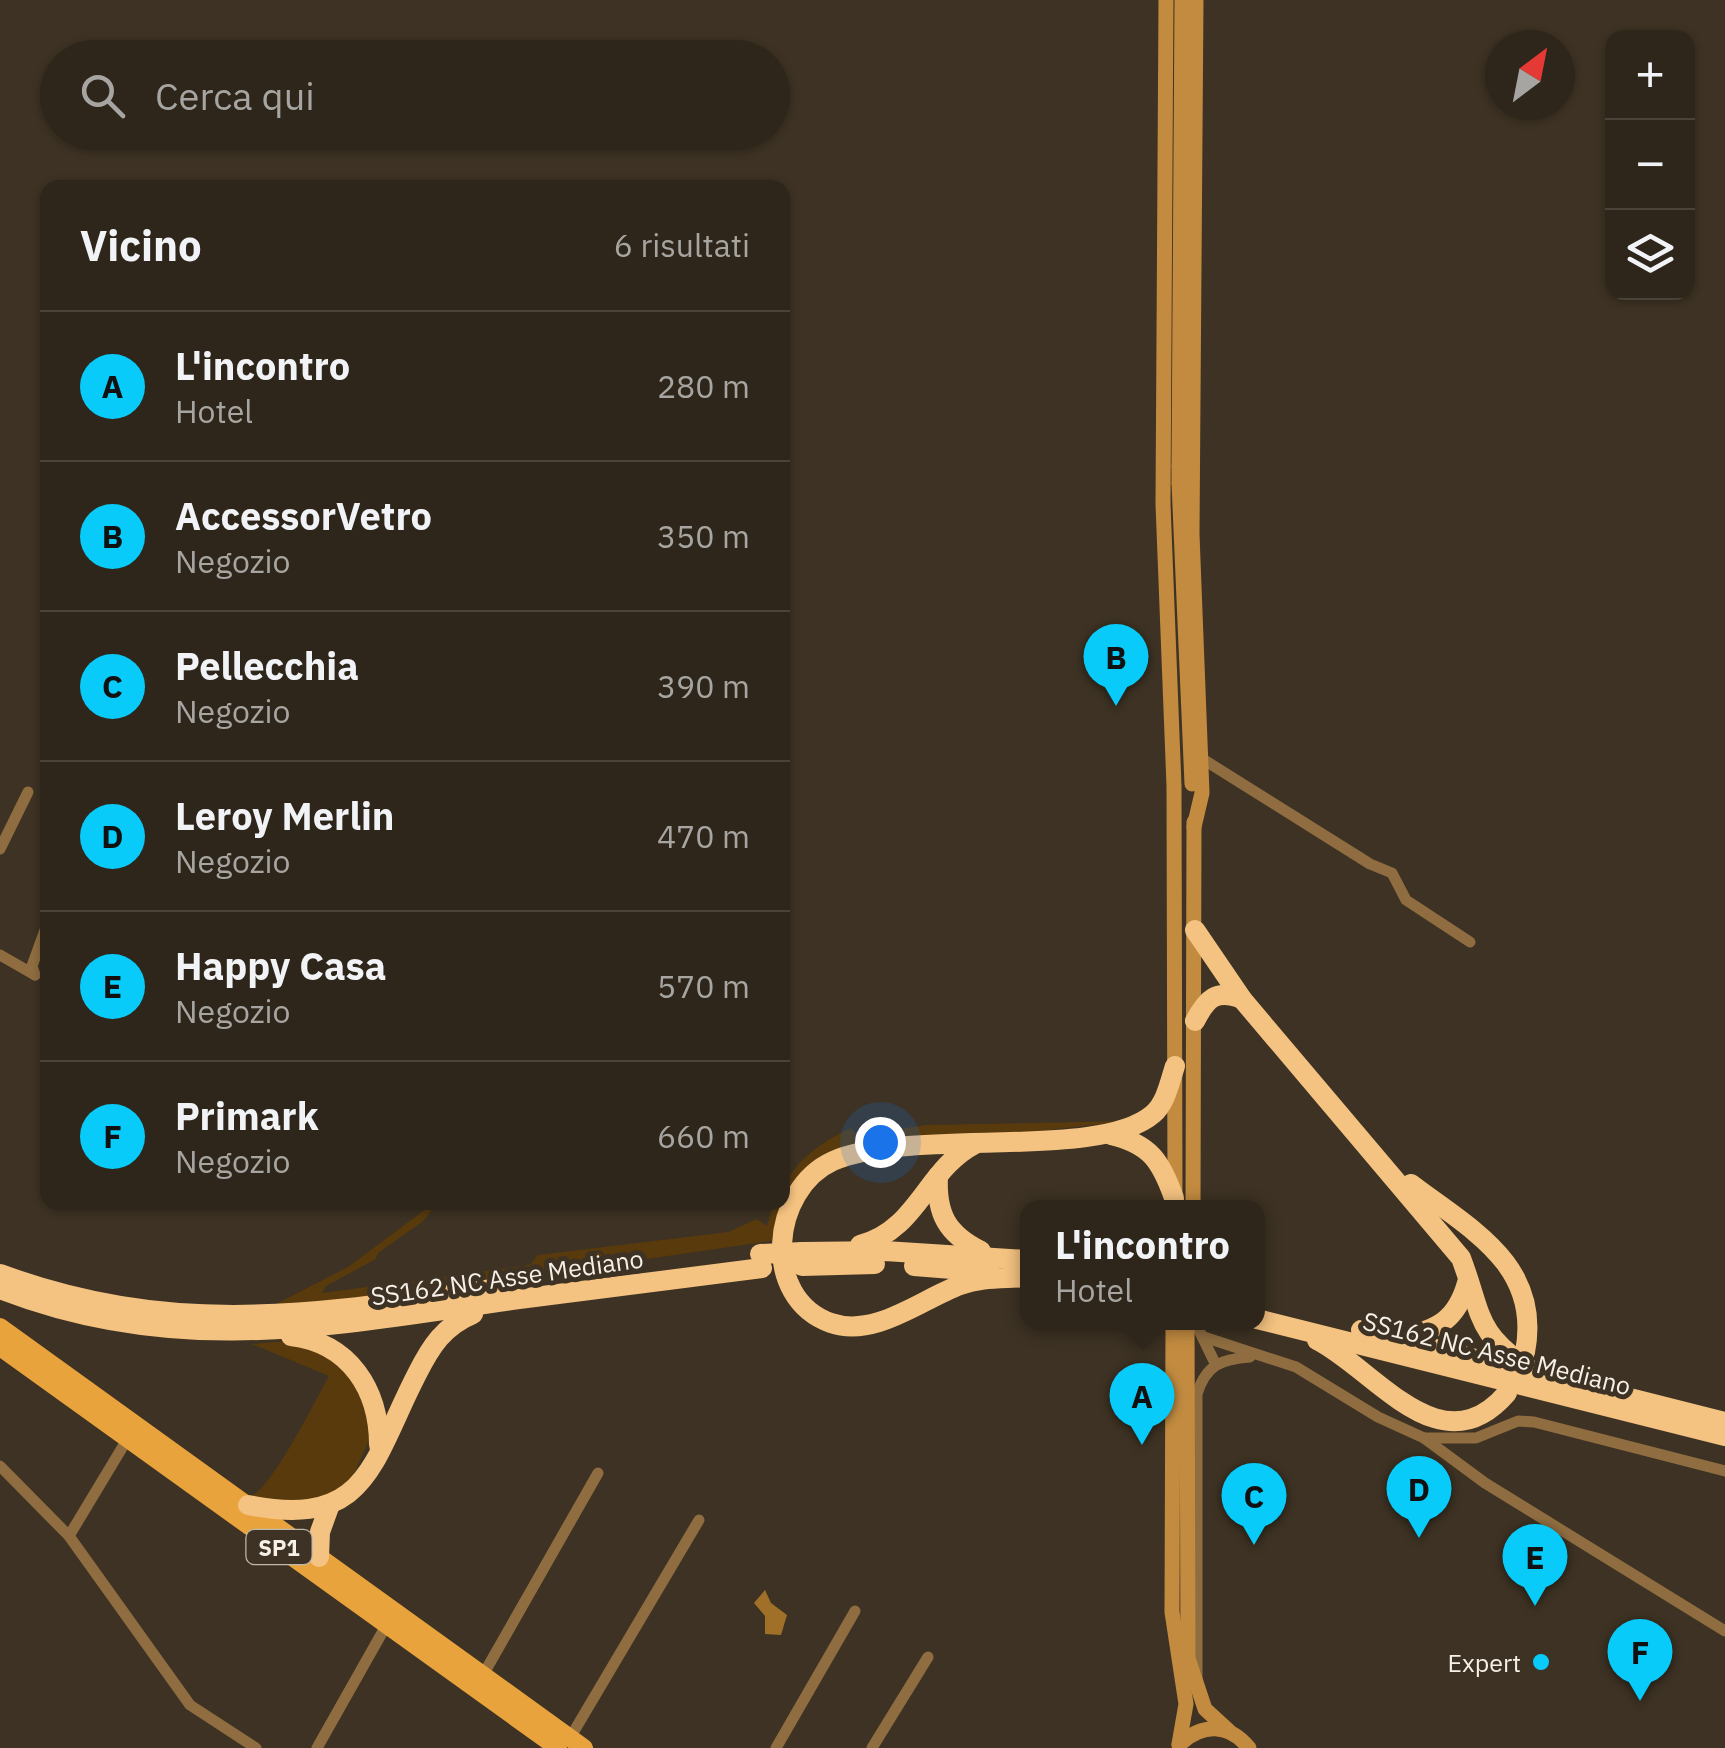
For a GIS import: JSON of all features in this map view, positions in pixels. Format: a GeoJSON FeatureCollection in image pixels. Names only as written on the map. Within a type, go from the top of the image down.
{"type":"FeatureCollection","features":[{"type":"Feature","properties":{"kind":"highway"},"geometry":{"type":"LineString","coordinates":[[1195,930],[1208,956],[1242,999],[1461,1258],[1467,1283],[1495,1344],[1528,1361],[1528,1315],[1523,1288],[1508,1265],[1484,1240],[1385,1164]]}},
{"type":"Feature","properties":{"kind":"highway"},"geometry":{"type":"LineString","coordinates":[[1195,1021],[1206,1002],[1218,993],[1242,999]]}},
{"type":"Feature","properties":{"kind":"highway"},"geometry":{"type":"LineString","coordinates":[[790,1207],[798,1189],[817,1168],[883,1148],[1104,1133],[1140,1124],[1157,1111],[1175,1066]]}},
{"type":"Feature","properties":{"kind":"highway"},"geometry":{"type":"LineString","coordinates":[[1104,1133],[1146,1147],[1158,1158],[1178,1200]]}},
{"type":"Feature","properties":{"kind":"highway"},"geometry":{"type":"LineString","coordinates":[[837,1250],[877,1240],[900,1226],[958,1153],[976,1144]]}},
{"type":"Feature","properties":{"kind":"highway"},"geometry":{"type":"LineString","coordinates":[[938,1176],[937,1200],[951,1233],[992,1257]]}},
{"type":"Feature","properties":{"kind":"highway"},"geometry":{"type":"LineString","coordinates":[[789,1210],[782,1259],[786,1282],[803,1307],[833,1323],[851,1327],[871,1325],[962,1284],[1020,1277]]}},
{"type":"Feature","properties":{"kind":"highway","name":"SS162 NC Asse Mediano"},"geometry":{"type":"LineString","coordinates":[[802,1259],[837,1250],[1020,1259]]}},
{"type":"Feature","properties":{"kind":"highway","name":"SS162 NC Asse Mediano"},"geometry":{"type":"LineString","coordinates":[[0,1289],[78,1316],[174,1332],[262,1325],[761,1261],[802,1259],[1020,1275]]}},
{"type":"Feature","properties":{"kind":"highway","name":"SS162 NC Asse Mediano"},"geometry":{"type":"LineString","coordinates":[[0,1274],[46,1290],[132,1309],[262,1325],[350,1326],[761,1261]]}},
{"type":"Feature","properties":{"kind":"highway"},"geometry":{"type":"LineString","coordinates":[[1396,1338],[1446,1322],[1463,1300],[1467,1283]]}},
{"type":"Feature","properties":{"kind":"highway"},"geometry":{"type":"LineString","coordinates":[[319,1557],[320,1532],[330,1507],[364,1478],[439,1335],[470,1314],[518,1299]]}},
{"type":"Feature","properties":{"kind":"highway","name":"SS162 NC Asse Mediano"},"geometry":{"type":"LineString","coordinates":[[1265,1307],[1396,1338],[1528,1361],[1725,1422]]}},
{"type":"Feature","properties":{"kind":"highway","name":"SS162 NC Asse Mediano"},"geometry":{"type":"LineString","coordinates":[[1265,1320],[1725,1436]]}},
{"type":"Feature","properties":{"kind":"highway"},"geometry":{"type":"LineString","coordinates":[[262,1325],[326,1345],[353,1364],[369,1387],[379,1425],[379,1447]]}},
{"type":"Feature","properties":{"kind":"highway"},"geometry":{"type":"LineString","coordinates":[[1289,1325],[1330,1346],[1430,1419],[1482,1414],[1507,1393]]}},
{"type":"Feature","properties":{"kind":"highway"},"geometry":{"type":"LineString","coordinates":[[248,1505],[290,1514],[330,1507]]}},
{"type":"Feature","properties":{"kind":"main road"},"geometry":{"type":"LineString","coordinates":[[1166,0],[1163,490],[1174,766],[1175,1066],[1180,1200]]}},
{"type":"Feature","properties":{"kind":"main road"},"geometry":{"type":"LineString","coordinates":[[1182,0],[1179,466],[1186,481],[1201,758],[1202,794],[1194,827]]}},
{"type":"Feature","properties":{"kind":"main road"},"geometry":{"type":"LineString","coordinates":[[1180,1200],[1195,1021],[1186,481],[1196,0]]}},
{"type":"Feature","properties":{"kind":"main road"},"geometry":{"type":"LineString","coordinates":[[1163,490],[1175,475],[1186,481]]}},
{"type":"Feature","properties":{"kind":"main road","name":"SP1"},"geometry":{"type":"LineString","coordinates":[[0,1327],[482,1675],[570,1745]]}},
{"type":"Feature","properties":{"kind":"main road"},"geometry":{"type":"LineString","coordinates":[[1174,1330],[1172,1612],[1186,1704],[1178,1746]]}},
{"type":"Feature","properties":{"kind":"main road"},"geometry":{"type":"LineString","coordinates":[[1188,1330],[1186,1626],[1196,1687],[1205,1709],[1249,1748]]}},
{"type":"Feature","properties":{"kind":"main road","name":"SP1"},"geometry":{"type":"LineString","coordinates":[[0,1346],[387,1624],[570,1745]]}},
{"type":"Feature","properties":{"kind":"main road"},"geometry":{"type":"LineString","coordinates":[[1178,1746],[1202,1729],[1229,1731]]}},
{"type":"Feature","properties":{"kind":"street"},"geometry":{"type":"LineString","coordinates":[[1201,758],[1370,864],[1392,873],[1406,900],[1470,942]]}},
{"type":"Feature","properties":{"kind":"street"},"geometry":{"type":"LineString","coordinates":[[0,849],[28,792]]}},
{"type":"Feature","properties":{"kind":"street"},"geometry":{"type":"LineString","coordinates":[[0,955],[35,975],[32,966],[40,944]]}},
{"type":"Feature","properties":{"kind":"street"},"geometry":{"type":"LineString","coordinates":[[1201,1330],[1215,1362]]}},
{"type":"Feature","properties":{"kind":"street"},"geometry":{"type":"LineString","coordinates":[[1204,1336],[1296,1367],[1378,1418],[1424,1438],[1486,1483],[1725,1631]]}},
{"type":"Feature","properties":{"kind":"street"},"geometry":{"type":"LineString","coordinates":[[1196,1687],[1197,1394],[1202,1377],[1215,1362],[1258,1356]]}},
{"type":"Feature","properties":{"kind":"street"},"geometry":{"type":"LineString","coordinates":[[1424,1438],[1476,1438],[1518,1421],[1534,1422],[1725,1471]]}},
{"type":"Feature","properties":{"kind":"street"},"geometry":{"type":"LineString","coordinates":[[68,1536],[128,1438]]}},
{"type":"Feature","properties":{"kind":"street"},"geometry":{"type":"LineString","coordinates":[[0,1466],[68,1536],[190,1705],[256,1748]]}},
{"type":"Feature","properties":{"kind":"street"},"geometry":{"type":"LineString","coordinates":[[482,1675],[598,1473]]}},
{"type":"Feature","properties":{"kind":"street"},"geometry":{"type":"LineString","coordinates":[[570,1745],[700,1520]]}},
{"type":"Feature","properties":{"kind":"street"},"geometry":{"type":"LineString","coordinates":[[776,1748],[855,1610]]}},
{"type":"Feature","properties":{"kind":"street"},"geometry":{"type":"LineString","coordinates":[[317,1748],[387,1624]]}},
{"type":"Feature","properties":{"kind":"street"},"geometry":{"type":"LineString","coordinates":[[872,1748],[928,1657]]}},
{"type":"Feature","properties":{"kind":"shaded area"},"geometry":{"type":"Polygon","coordinates":[[[1129,1121],[838,1153],[777,1240],[318,1307],[274,1305],[348,1267],[425,1210],[432,1210],[422,1222],[378,1253],[376,1259],[326,1286],[322,1293],[530,1265],[538,1255],[728,1232],[757,1219],[767,1226],[772,1210],[790,1210],[790,1176],[816,1148],[851,1128],[857,1135],[927,1125],[1129,1121]]]}},
{"type":"Feature","properties":{"kind":"shaded area"},"geometry":{"type":"Polygon","coordinates":[[[288,1341],[327,1355],[357,1384],[369,1427],[368,1443],[354,1474],[341,1488],[308,1505],[251,1496],[281,1461],[329,1376],[252,1344],[288,1341]]]}},
{"type":"Feature","properties":{"kind":"shaded area"},"geometry":{"type":"Polygon","coordinates":[[[765,1590],[771,1603],[787,1615],[781,1635],[765,1634],[765,1616],[754,1603],[765,1590]]]}},
{"type":"Feature","properties":{"kind":"place","name":"AccessorVetro"},"geometry":{"type":"Point","coordinates":[1116,706]}},
{"type":"Feature","properties":{"kind":"place","name":"L'incontro"},"geometry":{"type":"Point","coordinates":[1142,1445]}},
{"type":"Feature","properties":{"kind":"place","name":"Leroy Merlin"},"geometry":{"type":"Point","coordinates":[1419,1538]}},
{"type":"Feature","properties":{"kind":"place","name":"Pellecchia"},"geometry":{"type":"Point","coordinates":[1254,1545]}},
{"type":"Feature","properties":{"kind":"place","name":"Happy Casa"},"geometry":{"type":"Point","coordinates":[1535,1606]}},
{"type":"Feature","properties":{"kind":"place","name":"Expert"},"geometry":{"type":"Point","coordinates":[1541,1662]}},
{"type":"Feature","properties":{"kind":"place","name":"Primark"},"geometry":{"type":"Point","coordinates":[1640,1701]}}]}
